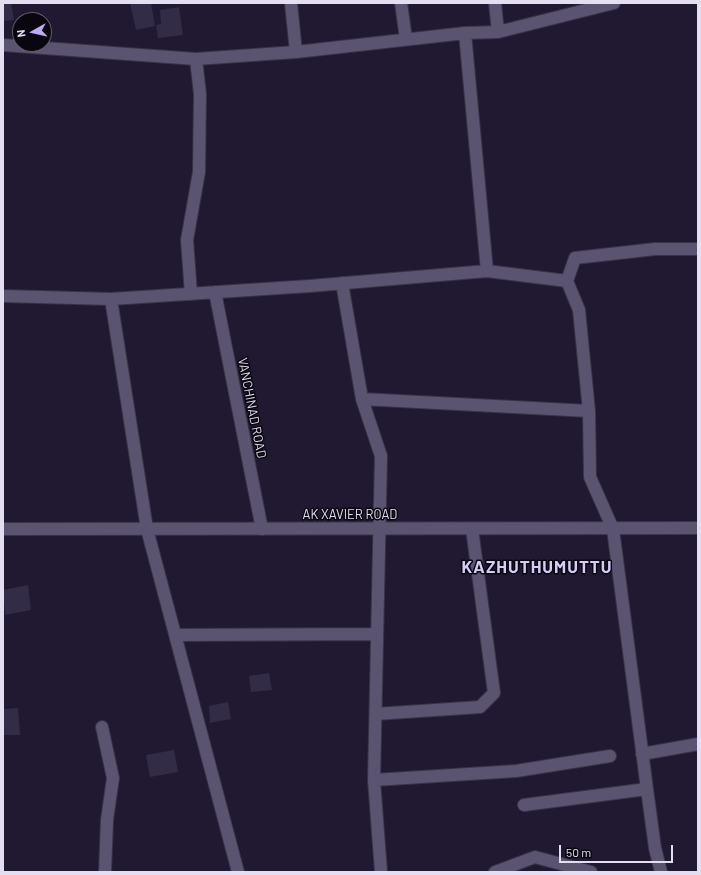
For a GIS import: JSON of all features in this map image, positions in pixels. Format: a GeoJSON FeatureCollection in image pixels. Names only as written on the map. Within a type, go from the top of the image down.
{"type":"FeatureCollection","features":[{"type":"Feature","properties":{"kind":"street"},"geometry":{"type":"LineString","coordinates":[[291,3],[296,52]]}},
{"type":"Feature","properties":{"kind":"street"},"geometry":{"type":"LineString","coordinates":[[401,3],[406,39]]}},
{"type":"Feature","properties":{"kind":"street"},"geometry":{"type":"LineString","coordinates":[[495,3],[498,32]]}},
{"type":"Feature","properties":{"kind":"street"},"geometry":{"type":"LineString","coordinates":[[3,45],[196,59],[296,52],[465,33],[498,32],[614,3]]}},
{"type":"Feature","properties":{"kind":"street"},"geometry":{"type":"LineString","coordinates":[[465,33],[487,271]]}},
{"type":"Feature","properties":{"kind":"street"},"geometry":{"type":"LineString","coordinates":[[191,294],[187,240],[199,172],[200,94],[196,59]]}},
{"type":"Feature","properties":{"kind":"street"},"geometry":{"type":"LineString","coordinates":[[661,872],[655,848],[613,529],[590,477],[589,411],[579,310],[567,281],[575,258],[655,249],[698,249]]}},
{"type":"Feature","properties":{"kind":"street"},"geometry":{"type":"LineString","coordinates":[[3,296],[111,299],[342,284],[487,271],[567,281]]}},
{"type":"Feature","properties":{"kind":"street"},"geometry":{"type":"LineString","coordinates":[[342,284],[362,399],[381,456],[374,780],[381,872]]}},
{"type":"Feature","properties":{"kind":"street","name":"VANCHINAD ROAD"},"geometry":{"type":"LineString","coordinates":[[215,292],[262,529]]}},
{"type":"Feature","properties":{"kind":"street"},"geometry":{"type":"LineString","coordinates":[[111,299],[147,529],[238,872]]}},
{"type":"Feature","properties":{"kind":"street"},"geometry":{"type":"LineString","coordinates":[[362,399],[589,411]]}},
{"type":"Feature","properties":{"kind":"street","name":"AK XAVIER ROAD"},"geometry":{"type":"LineString","coordinates":[[3,529],[698,528]]}},
{"type":"Feature","properties":{"kind":"street"},"geometry":{"type":"LineString","coordinates":[[376,714],[480,707],[494,693],[472,529]]}},
{"type":"Feature","properties":{"kind":"street"},"geometry":{"type":"LineString","coordinates":[[176,635],[377,634]]}},
{"type":"Feature","properties":{"kind":"street"},"geometry":{"type":"LineString","coordinates":[[102,727],[113,778],[107,820],[105,872]]}},
{"type":"Feature","properties":{"kind":"street"},"geometry":{"type":"LineString","coordinates":[[642,754],[698,744]]}},
{"type":"Feature","properties":{"kind":"street"},"geometry":{"type":"LineString","coordinates":[[374,780],[516,771],[610,756]]}},
{"type":"Feature","properties":{"kind":"street"},"geometry":{"type":"LineString","coordinates":[[524,805],[647,789]]}},
{"type":"Feature","properties":{"kind":"street"},"geometry":{"type":"LineString","coordinates":[[495,872],[520,867],[535,857],[591,872]]}},
{"type":"Feature","properties":{"kind":"building"},"geometry":{"type":"Polygon","coordinates":[[[3,3],[11,3],[12,20],[3,21],[3,3]]]}},
{"type":"Feature","properties":{"kind":"building"},"geometry":{"type":"Polygon","coordinates":[[[130,3],[151,3],[155,26],[136,30],[130,3]]]}},
{"type":"Feature","properties":{"kind":"building"},"geometry":{"type":"Polygon","coordinates":[[[179,7],[183,35],[158,38],[156,25],[161,24],[160,10],[179,7]]]}},
{"type":"Feature","properties":{"kind":"building"},"geometry":{"type":"Polygon","coordinates":[[[28,585],[31,610],[5,615],[3,590],[28,585]]]}},
{"type":"Feature","properties":{"kind":"building"},"geometry":{"type":"Polygon","coordinates":[[[269,673],[272,690],[251,692],[249,676],[269,673]]]}},
{"type":"Feature","properties":{"kind":"building"},"geometry":{"type":"Polygon","coordinates":[[[228,702],[231,719],[210,723],[209,706],[228,702]]]}},
{"type":"Feature","properties":{"kind":"building"},"geometry":{"type":"Polygon","coordinates":[[[18,708],[20,735],[3,735],[3,709],[18,708]]]}},
{"type":"Feature","properties":{"kind":"building"},"geometry":{"type":"Polygon","coordinates":[[[174,750],[178,772],[150,777],[146,755],[174,750]]]}},
{"type":"Feature","properties":{"kind":"district","name":"KAZHUTHUMUTTU"},"geometry":{"type":"Point","coordinates":[537,567]}}]}
